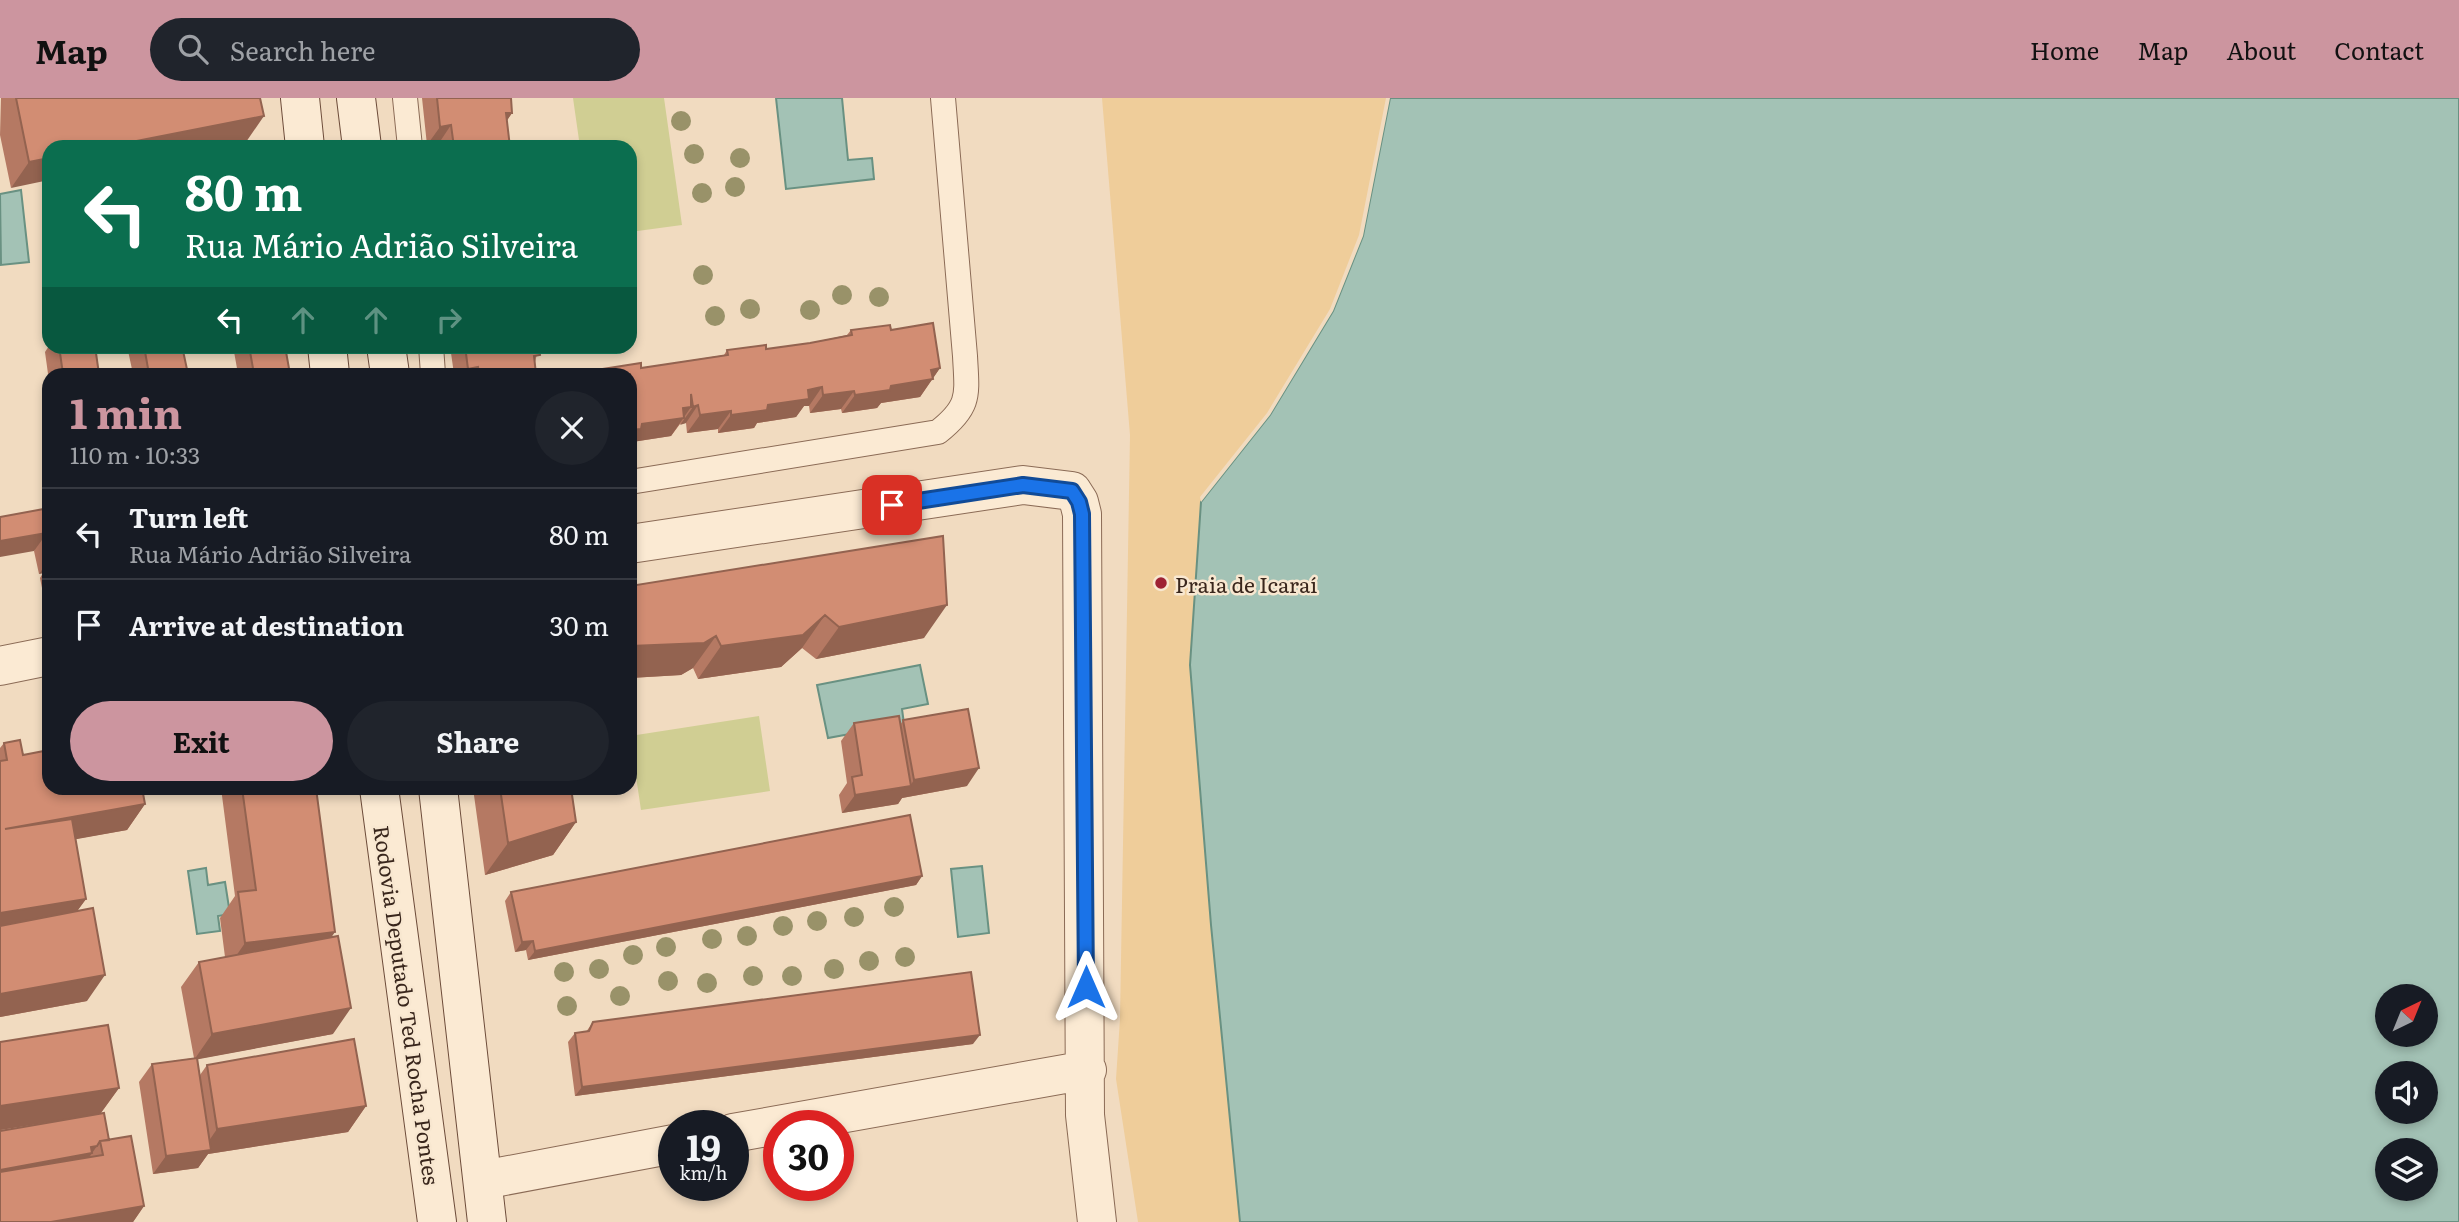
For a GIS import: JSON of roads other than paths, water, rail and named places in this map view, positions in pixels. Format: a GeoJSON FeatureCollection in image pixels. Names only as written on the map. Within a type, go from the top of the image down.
{"type":"FeatureCollection","features":[{"type":"Feature","properties":{"kind":"street"},"geometry":{"type":"LineString","coordinates":[[300,98],[304,140]]}},
{"type":"Feature","properties":{"kind":"street"},"geometry":{"type":"LineString","coordinates":[[356,98],[361,140]]}},
{"type":"Feature","properties":{"kind":"street"},"geometry":{"type":"LineString","coordinates":[[637,543],[1023,485],[1072,491],[1082,514],[1086,1115],[1097,1222]]}},
{"type":"Feature","properties":{"kind":"street"},"geometry":{"type":"LineString","coordinates":[[0,666],[42,657]]}},
{"type":"Feature","properties":{"kind":"street","name":"Rodovia Deputado Ted Rocha Pontes"},"geometry":{"type":"LineString","coordinates":[[380,795],[437,1222]]}},
{"type":"Feature","properties":{"kind":"street"},"geometry":{"type":"LineString","coordinates":[[439,795],[487,1222]]}},
{"type":"Feature","properties":{"kind":"street"},"geometry":{"type":"LineString","coordinates":[[749,1130],[1087,1070]]}},
{"type":"Feature","properties":{"kind":"street"},"geometry":{"type":"LineString","coordinates":[[483,1180],[658,1147]]}},
{"type":"Feature","properties":{"kind":"lane"},"geometry":{"type":"LineString","coordinates":[[405,98],[409,140]]}},
{"type":"Feature","properties":{"kind":"lane"},"geometry":{"type":"LineString","coordinates":[[637,481],[938,432],[954,419],[967,398],[943,98]]}},
{"type":"Feature","properties":{"kind":"place","name":"Praia de Icaraí"},"geometry":{"type":"Point","coordinates":[1161,583]}}]}
